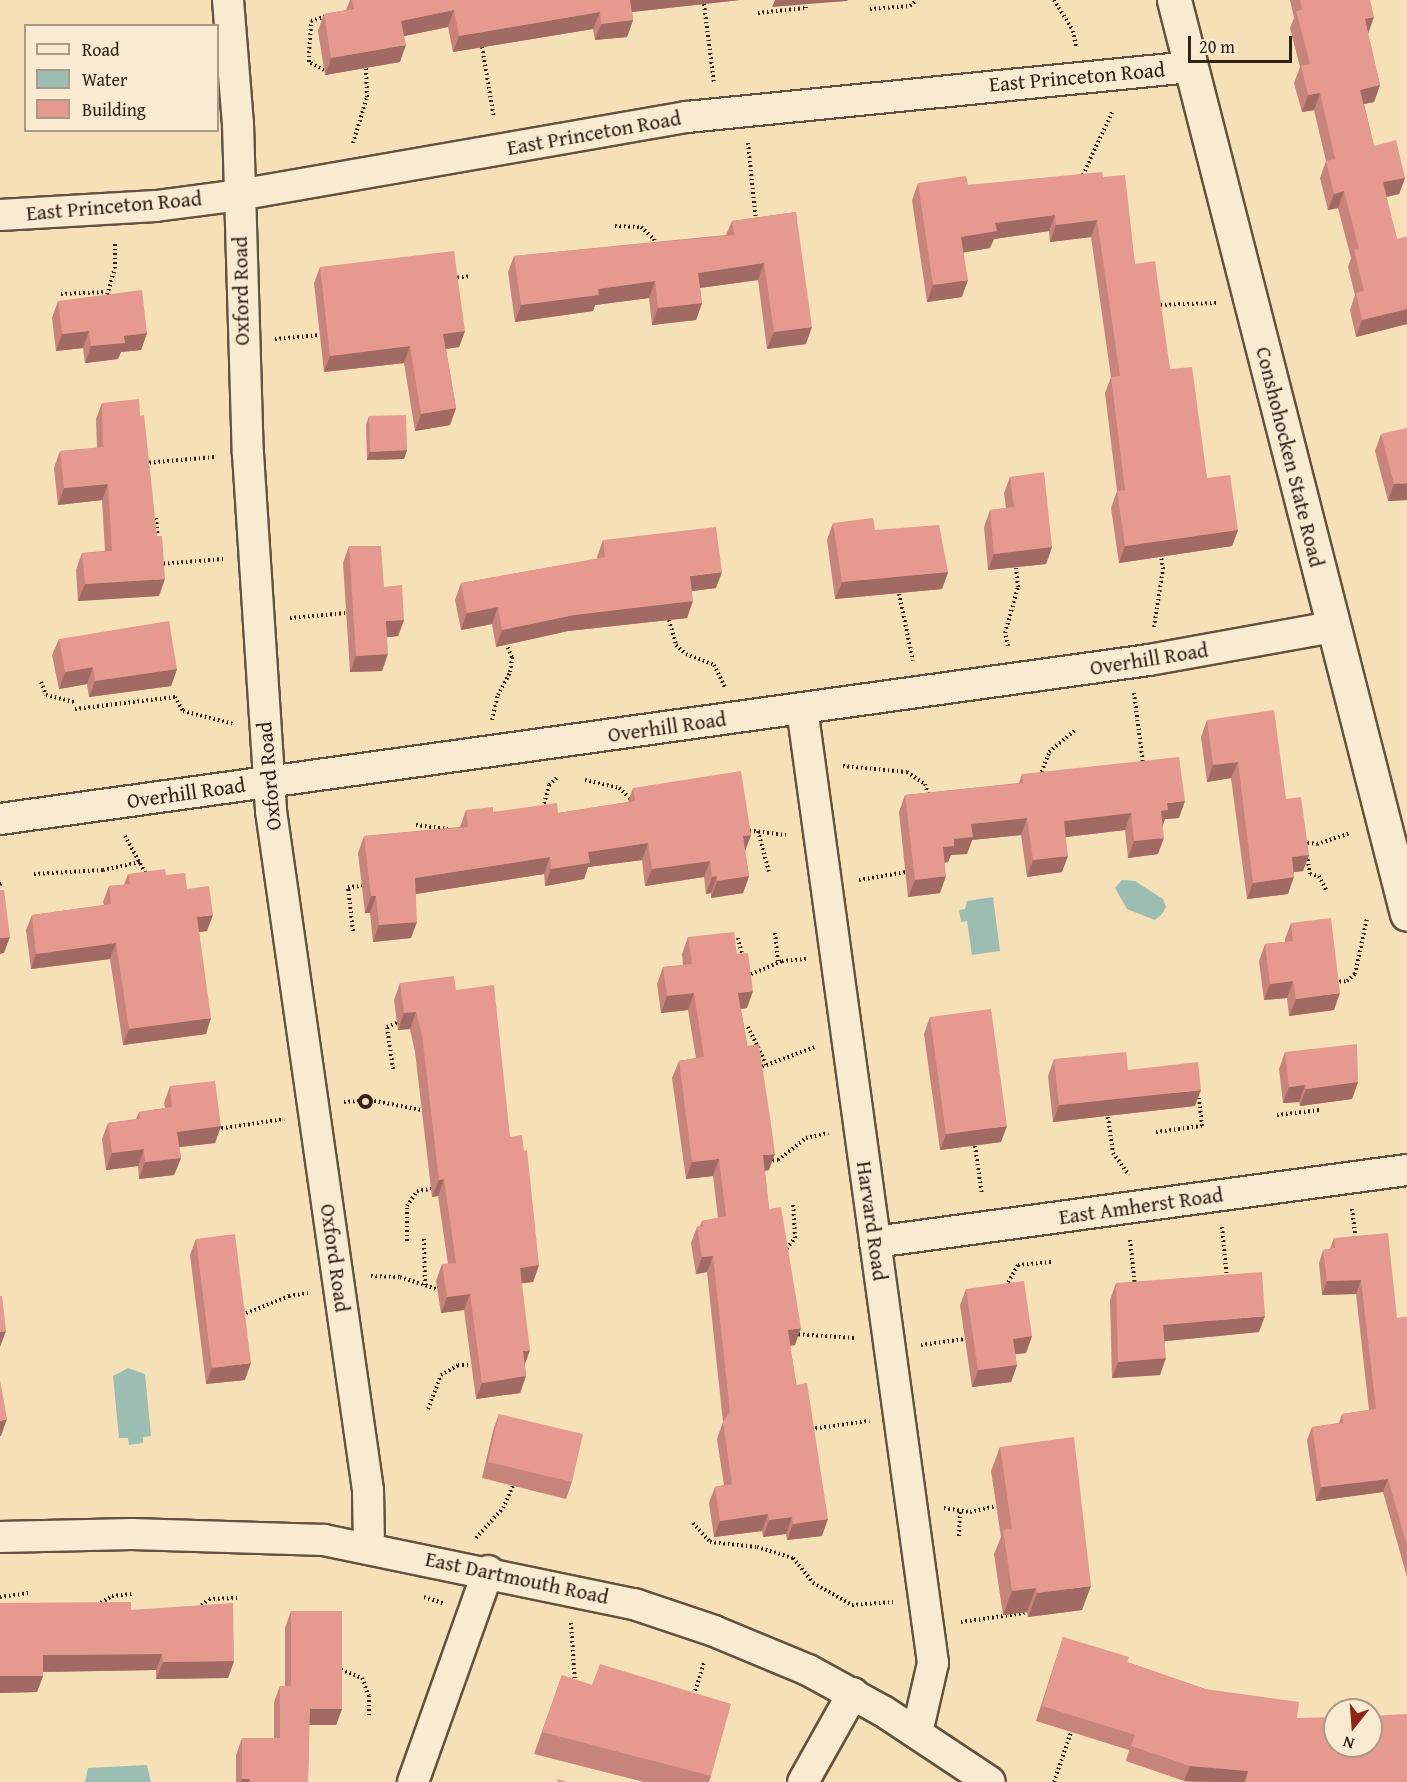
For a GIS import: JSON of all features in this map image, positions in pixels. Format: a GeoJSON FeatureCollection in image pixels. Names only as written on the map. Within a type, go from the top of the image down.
{"type":"FeatureCollection","features":[{"type":"Feature","properties":{"kind":"main road","name":"Conshohocken State Road"},"geometry":{"type":"LineString","coordinates":[[1174,0],[1407,914]]}},
{"type":"Feature","properties":{"kind":"street","name":"Oxford Road"},"geometry":{"type":"LineString","coordinates":[[228,0],[238,124],[242,336],[248,454],[269,782],[368,1490],[369,1547]]}},
{"type":"Feature","properties":{"kind":"street","name":"East Princeton Road"},"geometry":{"type":"LineString","coordinates":[[0,215],[113,208],[239,195],[731,111],[1191,67]]}},
{"type":"Feature","properties":{"kind":"street","name":"Overhill Road"},"geometry":{"type":"LineString","coordinates":[[0,819],[1149,660],[1333,627]]}},
{"type":"Feature","properties":{"kind":"street","name":"Harvard Road"},"geometry":{"type":"LineString","coordinates":[[802,708],[933,1663],[917,1733]]}},
{"type":"Feature","properties":{"kind":"street","name":"East Amherst Road"},"geometry":{"type":"LineString","coordinates":[[875,1242],[1407,1170]]}},
{"type":"Feature","properties":{"kind":"street","name":"East Dartmouth Road"},"geometry":{"type":"LineString","coordinates":[[0,1538],[104,1534],[282,1537],[369,1547],[645,1606],[714,1631],[854,1693],[990,1782]]}},
{"type":"Feature","properties":{"kind":"street"},"geometry":{"type":"LineString","coordinates":[[413,1782],[478,1569]]}},
{"type":"Feature","properties":{"kind":"street"},"geometry":{"type":"LineString","coordinates":[[803,1782],[854,1693]]}},
{"type":"Feature","properties":{"kind":"path"},"geometry":{"type":"LineString","coordinates":[[870,9],[910,6],[917,0]]}},
{"type":"Feature","properties":{"kind":"path"},"geometry":{"type":"LineString","coordinates":[[1054,0],[1073,31],[1078,77]]}},
{"type":"Feature","properties":{"kind":"path"},"geometry":{"type":"LineString","coordinates":[[704,4],[758,233]]}},
{"type":"Feature","properties":{"kind":"path"},"geometry":{"type":"LineString","coordinates":[[758,13],[806,8],[806,4]]}},
{"type":"Feature","properties":{"kind":"path"},"geometry":{"type":"LineString","coordinates":[[324,70],[309,62],[310,26],[315,18],[335,14]]}},
{"type":"Feature","properties":{"kind":"path"},"geometry":{"type":"LineString","coordinates":[[482,47],[500,149]]}},
{"type":"Feature","properties":{"kind":"path"},"geometry":{"type":"LineString","coordinates":[[357,175],[354,135],[367,97],[366,68]]}},
{"type":"Feature","properties":{"kind":"path"},"geometry":{"type":"LineString","coordinates":[[1080,182],[1088,158],[1113,110]]}},
{"type":"Feature","properties":{"kind":"path"},"geometry":{"type":"LineString","coordinates":[[107,310],[106,292],[115,268],[113,208]]}},
{"type":"Feature","properties":{"kind":"path"},"geometry":{"type":"LineString","coordinates":[[615,226],[628,224],[649,232],[658,259]]}},
{"type":"Feature","properties":{"kind":"path"},"geometry":{"type":"LineString","coordinates":[[449,279],[471,276]]}},
{"type":"Feature","properties":{"kind":"path"},"geometry":{"type":"LineString","coordinates":[[61,294],[106,292]]}},
{"type":"Feature","properties":{"kind":"path"},"geometry":{"type":"LineString","coordinates":[[1152,305],[1218,303]]}},
{"type":"Feature","properties":{"kind":"path"},"geometry":{"type":"LineString","coordinates":[[242,336],[265,340],[320,335]]}},
{"type":"Feature","properties":{"kind":"path"},"geometry":{"type":"LineString","coordinates":[[141,463],[248,454]]}},
{"type":"Feature","properties":{"kind":"path"},"geometry":{"type":"LineString","coordinates":[[156,518],[159,549]]}},
{"type":"Feature","properties":{"kind":"path"},"geometry":{"type":"LineString","coordinates":[[1149,660],[1163,569],[1161,557]]}},
{"type":"Feature","properties":{"kind":"path"},"geometry":{"type":"LineString","coordinates":[[159,559],[157,564],[227,558]]}},
{"type":"Feature","properties":{"kind":"path"},"geometry":{"type":"LineString","coordinates":[[1014,679],[1005,633],[1018,587],[1017,568]]}},
{"type":"Feature","properties":{"kind":"path"},"geometry":{"type":"LineString","coordinates":[[899,594],[914,669],[908,694]]}},
{"type":"Feature","properties":{"kind":"path"},"geometry":{"type":"LineString","coordinates":[[283,618],[346,613]]}},
{"type":"Feature","properties":{"kind":"path"},"geometry":{"type":"LineString","coordinates":[[669,620],[676,645],[686,654],[714,665],[726,690],[731,718]]}},
{"type":"Feature","properties":{"kind":"path"},"geometry":{"type":"LineString","coordinates":[[492,720],[498,695],[510,672],[512,657],[507,645]]}},
{"type":"Feature","properties":{"kind":"path"},"geometry":{"type":"LineString","coordinates":[[41,682],[46,695],[74,702]]}},
{"type":"Feature","properties":{"kind":"path"},"geometry":{"type":"LineString","coordinates":[[1133,687],[1143,765]]}},
{"type":"Feature","properties":{"kind":"path"},"geometry":{"type":"LineString","coordinates":[[75,709],[175,697],[183,711],[239,726]]}},
{"type":"Feature","properties":{"kind":"path"},"geometry":{"type":"LineString","coordinates":[[1040,779],[1039,770],[1049,752],[1076,729]]}},
{"type":"Feature","properties":{"kind":"path"},"geometry":{"type":"LineString","coordinates":[[833,766],[907,772],[925,784],[930,809]]}},
{"type":"Feature","properties":{"kind":"path"},"geometry":{"type":"LineString","coordinates":[[543,814],[549,785],[563,774]]}},
{"type":"Feature","properties":{"kind":"path"},"geometry":{"type":"LineString","coordinates":[[585,780],[619,788],[629,794],[633,803]]}},
{"type":"Feature","properties":{"kind":"path"},"geometry":{"type":"LineString","coordinates":[[121,802],[128,844],[141,862],[149,886]]}},
{"type":"Feature","properties":{"kind":"path"},"geometry":{"type":"LineString","coordinates":[[416,825],[453,832]]}},
{"type":"Feature","properties":{"kind":"path"},"geometry":{"type":"LineString","coordinates":[[742,830],[785,835],[819,830]]}},
{"type":"Feature","properties":{"kind":"path"},"geometry":{"type":"LineString","coordinates":[[758,831],[769,872]]}},
{"type":"Feature","properties":{"kind":"path"},"geometry":{"type":"LineString","coordinates":[[1298,841],[1317,844],[1354,832]]}},
{"type":"Feature","properties":{"kind":"path"},"geometry":{"type":"LineString","coordinates":[[1306,842],[1310,874],[1319,876],[1326,890]]}},
{"type":"Feature","properties":{"kind":"path"},"geometry":{"type":"LineString","coordinates":[[34,874],[103,870],[141,862]]}},
{"type":"Feature","properties":{"kind":"path"},"geometry":{"type":"LineString","coordinates":[[850,882],[906,872]]}},
{"type":"Feature","properties":{"kind":"path"},"geometry":{"type":"LineString","coordinates":[[353,931],[348,887],[362,885]]}},
{"type":"Feature","properties":{"kind":"path"},"geometry":{"type":"LineString","coordinates":[[1331,982],[1347,981],[1355,974],[1367,918]]}},
{"type":"Feature","properties":{"kind":"path"},"geometry":{"type":"LineString","coordinates":[[775,933],[778,962]]}},
{"type":"Feature","properties":{"kind":"path"},"geometry":{"type":"LineString","coordinates":[[738,939],[753,973]]}},
{"type":"Feature","properties":{"kind":"path"},"geometry":{"type":"LineString","coordinates":[[743,977],[778,962],[836,955]]}},
{"type":"Feature","properties":{"kind":"path"},"geometry":{"type":"LineString","coordinates":[[393,1069],[387,1027],[397,1023]]}},
{"type":"Feature","properties":{"kind":"path"},"geometry":{"type":"LineString","coordinates":[[748,1026],[767,1066]]}},
{"type":"Feature","properties":{"kind":"path"},"geometry":{"type":"LineString","coordinates":[[754,1069],[811,1048]]}},
{"type":"Feature","properties":{"kind":"path"},"geometry":{"type":"LineString","coordinates":[[1156,1131],[1202,1126],[1199,1098]]}},
{"type":"Feature","properties":{"kind":"path"},"geometry":{"type":"LineString","coordinates":[[370,1100],[421,1110]]}},
{"type":"Feature","properties":{"kind":"path"},"geometry":{"type":"LineString","coordinates":[[1277,1115],[1320,1110]]}},
{"type":"Feature","properties":{"kind":"path"},"geometry":{"type":"LineString","coordinates":[[213,1130],[314,1114]]}},
{"type":"Feature","properties":{"kind":"path"},"geometry":{"type":"LineString","coordinates":[[1108,1118],[1113,1153],[1128,1171],[1131,1182]]}},
{"type":"Feature","properties":{"kind":"path"},"geometry":{"type":"LineString","coordinates":[[768,1162],[778,1160],[806,1138],[823,1134]]}},
{"type":"Feature","properties":{"kind":"path"},"geometry":{"type":"LineString","coordinates":[[975,1146],[984,1203]]}},
{"type":"Feature","properties":{"kind":"path"},"geometry":{"type":"LineString","coordinates":[[406,1242],[407,1206],[417,1191],[431,1189]]}},
{"type":"Feature","properties":{"kind":"path"},"geometry":{"type":"LineString","coordinates":[[1351,1203],[1358,1249]]}},
{"type":"Feature","properties":{"kind":"path"},"geometry":{"type":"LineString","coordinates":[[780,1254],[795,1238],[793,1204]]}},
{"type":"Feature","properties":{"kind":"path"},"geometry":{"type":"LineString","coordinates":[[1221,1220],[1228,1291]]}},
{"type":"Feature","properties":{"kind":"path"},"geometry":{"type":"LineString","coordinates":[[1129,1233],[1136,1298]]}},
{"type":"Feature","properties":{"kind":"path"},"geometry":{"type":"LineString","coordinates":[[424,1239],[425,1285]]}},
{"type":"Feature","properties":{"kind":"path"},"geometry":{"type":"LineString","coordinates":[[1006,1292],[1005,1286],[1018,1264],[1054,1262]]}},
{"type":"Feature","properties":{"kind":"path"},"geometry":{"type":"LineString","coordinates":[[237,1316],[268,1308],[289,1296],[383,1275],[437,1289]]}},
{"type":"Feature","properties":{"kind":"path"},"geometry":{"type":"LineString","coordinates":[[793,1334],[826,1339],[857,1338]]}},
{"type":"Feature","properties":{"kind":"path"},"geometry":{"type":"LineString","coordinates":[[937,1344],[965,1340]]}},
{"type":"Feature","properties":{"kind":"path"},"geometry":{"type":"LineString","coordinates":[[428,1409],[441,1375],[458,1365],[471,1365]]}},
{"type":"Feature","properties":{"kind":"path"},"geometry":{"type":"LineString","coordinates":[[805,1430],[860,1422]]}},
{"type":"Feature","properties":{"kind":"path"},"geometry":{"type":"LineString","coordinates":[[478,1569],[480,1529],[503,1508],[513,1485]]}},
{"type":"Feature","properties":{"kind":"path"},"geometry":{"type":"LineString","coordinates":[[911,1504],[960,1511],[982,1511],[995,1506]]}},
{"type":"Feature","properties":{"kind":"path"},"geometry":{"type":"LineString","coordinates":[[959,1536],[960,1511]]}},
{"type":"Feature","properties":{"kind":"path"},"geometry":{"type":"LineString","coordinates":[[693,1523],[710,1542],[757,1547],[793,1558],[813,1583],[844,1601],[867,1606],[887,1603]]}},
{"type":"Feature","properties":{"kind":"path"},"geometry":{"type":"LineString","coordinates":[[573,1589],[571,1668],[578,1691]]}},
{"type":"Feature","properties":{"kind":"path"},"geometry":{"type":"LineString","coordinates":[[0,1597],[29,1593]]}},
{"type":"Feature","properties":{"kind":"path"},"geometry":{"type":"LineString","coordinates":[[94,1610],[104,1599],[132,1594]]}},
{"type":"Feature","properties":{"kind":"path"},"geometry":{"type":"LineString","coordinates":[[197,1612],[209,1599],[237,1598]]}},
{"type":"Feature","properties":{"kind":"path"},"geometry":{"type":"LineString","coordinates":[[954,1623],[1024,1613]]}},
{"type":"Feature","properties":{"kind":"path"},"geometry":{"type":"LineString","coordinates":[[691,1706],[714,1631]]}},
{"type":"Feature","properties":{"kind":"path"},"geometry":{"type":"LineString","coordinates":[[336,1668],[362,1678],[369,1696],[369,1717]]}},
{"type":"Feature","properties":{"kind":"path"},"geometry":{"type":"LineString","coordinates":[[1054,1782],[1071,1732]]}},
{"type":"Feature","properties":{"kind":"water"},"geometry":{"type":"Polygon","coordinates":[[[1122,880],[1135,881],[1163,899],[1166,907],[1162,914],[1155,920],[1127,909],[1115,888],[1122,880]]]}},
{"type":"Feature","properties":{"kind":"water"},"geometry":{"type":"Polygon","coordinates":[[[993,897],[1000,951],[972,955],[967,921],[961,922],[959,910],[965,909],[967,901],[993,897]]]}},
{"type":"Feature","properties":{"kind":"water"},"geometry":{"type":"Polygon","coordinates":[[[128,1368],[145,1374],[151,1436],[143,1437],[143,1443],[129,1445],[128,1438],[119,1438],[113,1376],[128,1368]]]}},
{"type":"Feature","properties":{"kind":"water"},"geometry":{"type":"Polygon","coordinates":[[[147,1765],[151,1782],[85,1782],[88,1768],[147,1765]]]}},
{"type":"Feature","properties":{"kind":"building"},"geometry":{"type":"Polygon","coordinates":[[[352,0],[630,0],[633,20],[601,24],[600,12],[459,36],[454,10],[401,21],[406,45],[331,58],[324,14],[354,9],[352,0]]]}},
{"type":"Feature","properties":{"kind":"building"},"geometry":{"type":"Polygon","coordinates":[[[1300,0],[1370,0],[1374,17],[1365,19],[1380,85],[1360,90],[1374,146],[1396,140],[1405,178],[1383,182],[1397,239],[1407,237],[1407,309],[1362,320],[1356,293],[1364,291],[1354,250],[1359,249],[1344,191],[1334,194],[1326,161],[1335,159],[1320,93],[1308,95],[1301,66],[1310,64],[1296,11],[1302,10],[1300,0]]]}},
{"type":"Feature","properties":{"kind":"building"},"geometry":{"type":"Polygon","coordinates":[[[1102,172],[1103,177],[1125,175],[1135,264],[1155,261],[1170,369],[1192,367],[1207,478],[1230,475],[1238,530],[1125,546],[1117,491],[1125,490],[1111,377],[1120,376],[1097,220],[1056,225],[1055,215],[995,223],[997,231],[961,237],[968,280],[933,285],[918,183],[966,176],[968,185],[1102,172]]]}},
{"type":"Feature","properties":{"kind":"building"},"geometry":{"type":"Polygon","coordinates":[[[796,212],[812,327],[774,332],[764,263],[698,273],[702,303],[658,308],[655,281],[598,289],[599,295],[521,305],[514,256],[734,235],[732,221],[796,212]]]}},
{"type":"Feature","properties":{"kind":"building"},"geometry":{"type":"Polygon","coordinates":[[[454,251],[465,331],[443,334],[456,408],[421,414],[410,346],[330,356],[320,267],[454,251]]]}},
{"type":"Feature","properties":{"kind":"building"},"geometry":{"type":"Polygon","coordinates":[[[142,290],[147,333],[124,336],[125,343],[91,346],[89,331],[62,334],[58,301],[142,290]]]}},
{"type":"Feature","properties":{"kind":"building"},"geometry":{"type":"Polygon","coordinates":[[[139,399],[140,416],[144,415],[157,536],[162,536],[165,579],[85,584],[82,553],[112,551],[108,484],[64,488],[60,451],[103,447],[102,403],[139,399]]]}},
{"type":"Feature","properties":{"kind":"building"},"geometry":{"type":"Polygon","coordinates":[[[406,415],[407,450],[370,452],[369,416],[406,415]]]}},
{"type":"Feature","properties":{"kind":"building"},"geometry":{"type":"Polygon","coordinates":[[[1407,428],[1407,483],[1394,484],[1381,434],[1407,428]]]}},
{"type":"Feature","properties":{"kind":"building"},"geometry":{"type":"Polygon","coordinates":[[[1044,472],[1052,547],[994,554],[990,510],[1014,507],[1010,477],[1044,472]]]}},
{"type":"Feature","properties":{"kind":"building"},"geometry":{"type":"Polygon","coordinates":[[[873,518],[875,530],[939,525],[948,572],[842,582],[833,523],[873,518]]]}},
{"type":"Feature","properties":{"kind":"building"},"geometry":{"type":"Polygon","coordinates":[[[716,527],[722,572],[690,576],[693,601],[574,615],[502,630],[498,607],[467,613],[461,583],[605,557],[603,540],[716,527]]]}},
{"type":"Feature","properties":{"kind":"building"},"geometry":{"type":"Polygon","coordinates":[[[349,546],[381,546],[384,587],[402,585],[404,620],[386,621],[388,654],[356,656],[349,546]]]}},
{"type":"Feature","properties":{"kind":"building"},"geometry":{"type":"Polygon","coordinates":[[[169,621],[177,669],[95,681],[93,667],[65,672],[59,639],[169,621]]]}},
{"type":"Feature","properties":{"kind":"building"},"geometry":{"type":"Polygon","coordinates":[[[1274,710],[1286,799],[1301,797],[1309,855],[1292,857],[1294,877],[1253,883],[1238,762],[1213,765],[1207,720],[1274,710]]]}},
{"type":"Feature","properties":{"kind":"building"},"geometry":{"type":"Polygon","coordinates":[[[1179,757],[1185,801],[1167,803],[1168,810],[1161,811],[1164,838],[1134,841],[1131,813],[1064,821],[1068,856],[1033,860],[1027,818],[971,824],[973,837],[954,839],[954,846],[943,847],[946,876],[915,880],[905,795],[1023,783],[1022,774],[1179,757]]]}},
{"type":"Feature","properties":{"kind":"building"},"geometry":{"type":"Polygon","coordinates":[[[741,771],[751,835],[743,836],[749,876],[717,881],[717,876],[712,877],[710,861],[652,869],[648,843],[588,852],[590,863],[551,869],[550,857],[415,878],[417,922],[379,925],[376,896],[371,896],[364,836],[468,827],[466,810],[493,807],[493,812],[557,803],[558,813],[635,801],[633,788],[741,771]]]}},
{"type":"Feature","properties":{"kind":"building"},"geometry":{"type":"Polygon","coordinates":[[[165,869],[166,875],[185,873],[187,889],[209,886],[213,915],[197,917],[211,1018],[129,1029],[116,943],[36,954],[32,915],[111,904],[109,886],[130,884],[128,874],[165,869]]]}},
{"type":"Feature","properties":{"kind":"building"},"geometry":{"type":"Polygon","coordinates":[[[0,890],[4,890],[10,937],[0,938],[0,890]]]}},
{"type":"Feature","properties":{"kind":"building"},"geometry":{"type":"Polygon","coordinates":[[[1331,918],[1340,993],[1296,999],[1293,981],[1270,984],[1265,944],[1293,941],[1291,923],[1331,918]]]}},
{"type":"Feature","properties":{"kind":"building"},"geometry":{"type":"Polygon","coordinates":[[[734,932],[737,954],[748,953],[753,991],[738,993],[747,1046],[759,1044],[775,1154],[763,1155],[769,1209],[781,1207],[801,1328],[788,1330],[796,1385],[807,1383],[828,1519],[793,1524],[792,1517],[769,1520],[768,1514],[720,1521],[715,1487],[732,1484],[723,1422],[730,1412],[713,1256],[702,1257],[697,1227],[703,1226],[702,1221],[726,1216],[719,1159],[692,1162],[679,1061],[704,1057],[694,993],[667,996],[663,967],[692,964],[688,937],[734,932]]]}},
{"type":"Feature","properties":{"kind":"building"},"geometry":{"type":"Polygon","coordinates":[[[454,976],[456,990],[494,985],[510,1137],[522,1135],[524,1151],[527,1150],[539,1265],[520,1268],[530,1350],[523,1351],[526,1376],[482,1383],[470,1294],[447,1297],[442,1264],[456,1263],[444,1179],[439,1180],[422,1035],[416,1012],[404,1013],[400,983],[454,976]]]}},
{"type":"Feature","properties":{"kind":"building"},"geometry":{"type":"Polygon","coordinates":[[[991,1009],[1007,1126],[946,1134],[930,1017],[991,1009]]]}},
{"type":"Feature","properties":{"kind":"building"},"geometry":{"type":"Polygon","coordinates":[[[1357,1044],[1358,1082],[1306,1089],[1305,1085],[1289,1087],[1285,1052],[1357,1044]]]}},
{"type":"Feature","properties":{"kind":"building"},"geometry":{"type":"Polygon","coordinates":[[[1126,1052],[1128,1070],[1198,1062],[1201,1090],[1059,1105],[1054,1059],[1126,1052]]]}},
{"type":"Feature","properties":{"kind":"building"},"geometry":{"type":"Polygon","coordinates":[[[215,1081],[221,1126],[177,1132],[181,1158],[145,1162],[144,1149],[112,1153],[108,1123],[140,1119],[139,1112],[172,1107],[170,1086],[215,1081]]]}},
{"type":"Feature","properties":{"kind":"building"},"geometry":{"type":"Polygon","coordinates":[[[1388,1233],[1397,1318],[1407,1317],[1407,1546],[1388,1479],[1321,1487],[1312,1427],[1343,1423],[1342,1414],[1376,1409],[1361,1280],[1327,1281],[1323,1250],[1335,1248],[1334,1238],[1388,1233]]]}},
{"type":"Feature","properties":{"kind":"building"},"geometry":{"type":"Polygon","coordinates":[[[235,1234],[251,1363],[212,1368],[196,1239],[235,1234]]]}},
{"type":"Feature","properties":{"kind":"building"},"geometry":{"type":"Polygon","coordinates":[[[1262,1272],[1265,1316],[1163,1325],[1166,1358],[1118,1362],[1116,1283],[1262,1272]]]}},
{"type":"Feature","properties":{"kind":"building"},"geometry":{"type":"Polygon","coordinates":[[[1024,1281],[1032,1336],[1013,1339],[1017,1365],[978,1370],[966,1289],[1024,1281]]]}},
{"type":"Feature","properties":{"kind":"building"},"geometry":{"type":"Polygon","coordinates":[[[0,1296],[2,1296],[6,1331],[0,1332],[0,1296]]]}},
{"type":"Feature","properties":{"kind":"building"},"geometry":{"type":"Polygon","coordinates":[[[0,1380],[7,1419],[0,1421],[0,1380]]]}},
{"type":"Feature","properties":{"kind":"building"},"geometry":{"type":"Polygon","coordinates":[[[499,1414],[583,1434],[572,1482],[488,1462],[499,1414]]]}},
{"type":"Feature","properties":{"kind":"building"},"geometry":{"type":"Polygon","coordinates":[[[1074,1437],[1091,1586],[1037,1593],[1036,1588],[1012,1591],[1003,1530],[1012,1529],[1000,1447],[1074,1437]]]}},
{"type":"Feature","properties":{"kind":"building"},"geometry":{"type":"Polygon","coordinates":[[[131,1602],[131,1610],[233,1603],[234,1661],[163,1662],[162,1654],[43,1655],[43,1676],[0,1676],[0,1603],[131,1602]]]}},
{"type":"Feature","properties":{"kind":"building"},"geometry":{"type":"Polygon","coordinates":[[[291,1611],[342,1611],[342,1709],[310,1709],[308,1782],[250,1782],[250,1779],[242,1779],[242,1738],[280,1738],[280,1686],[291,1686],[291,1611]]]}},
{"type":"Feature","properties":{"kind":"building"},"geometry":{"type":"Polygon","coordinates":[[[1063,1637],[1129,1657],[1127,1662],[1205,1689],[1299,1702],[1297,1718],[1323,1717],[1323,1758],[1383,1758],[1383,1715],[1407,1714],[1407,1782],[1246,1782],[1248,1771],[1190,1766],[1131,1746],[1135,1735],[1042,1706],[1063,1637]]]}},
{"type":"Feature","properties":{"kind":"building"},"geometry":{"type":"Polygon","coordinates":[[[600,1664],[731,1704],[711,1776],[542,1732],[562,1675],[592,1685],[600,1664]]]}}]}
